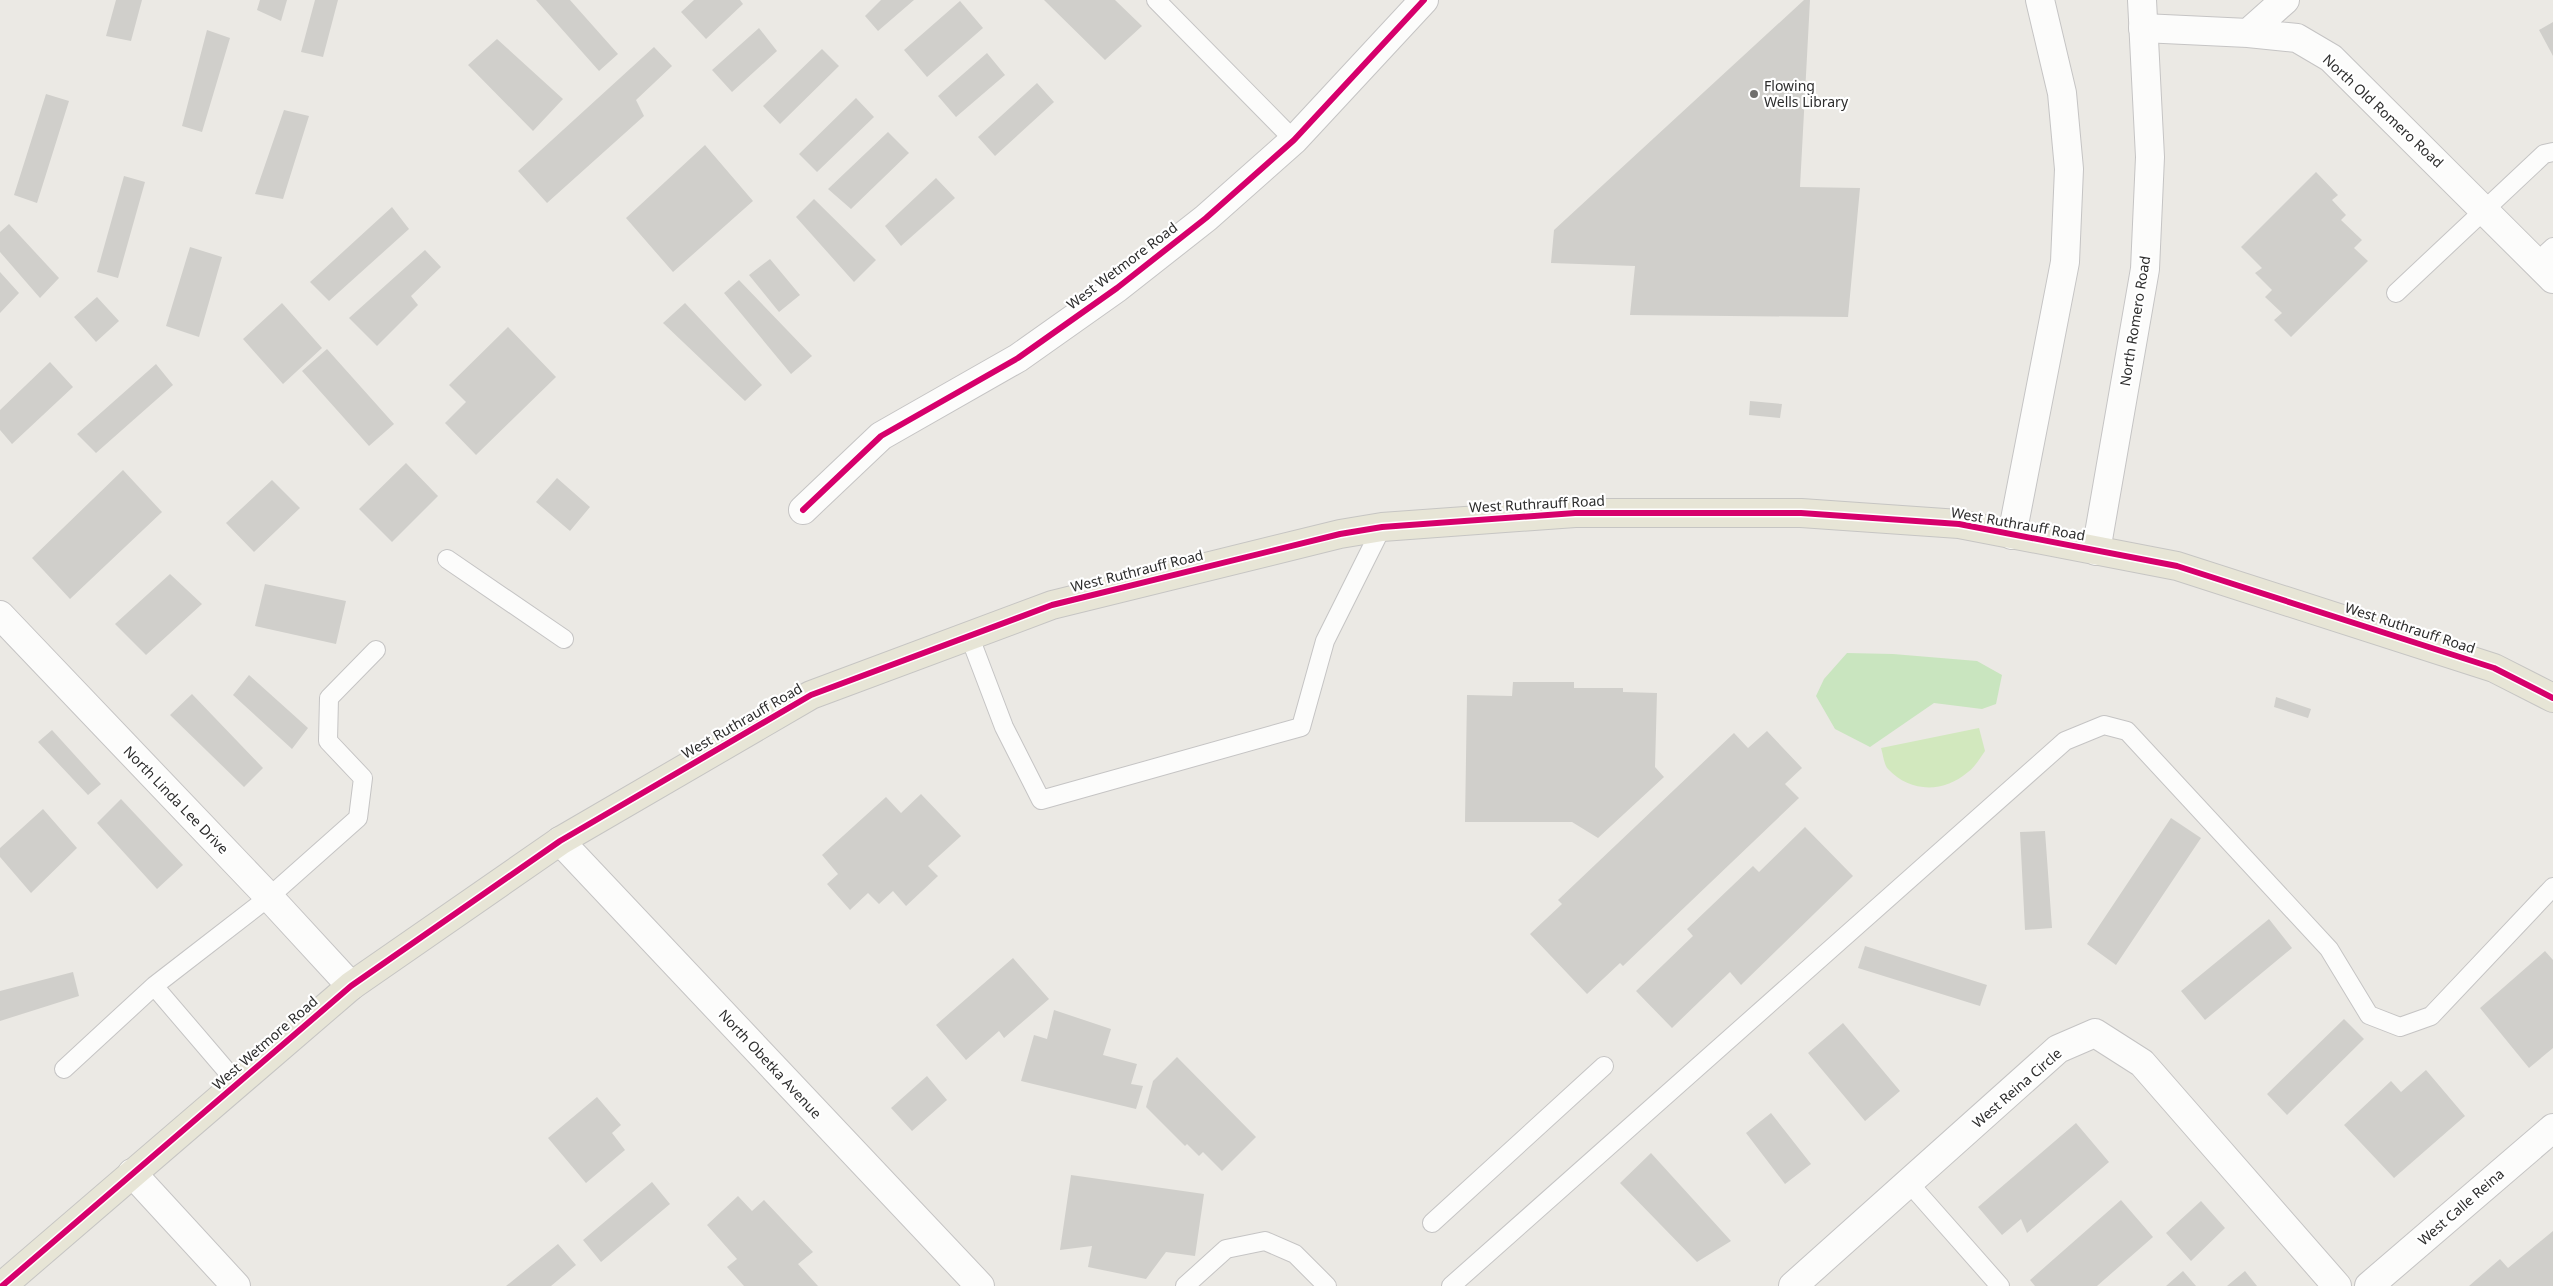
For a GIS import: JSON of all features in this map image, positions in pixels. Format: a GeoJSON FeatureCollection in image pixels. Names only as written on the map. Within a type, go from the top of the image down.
{"type":"FeatureCollection","features":[{"type":"Feature","properties":{"kind":"main road","name":"West Ruthrauff Road"},"geometry":{"type":"LineString","coordinates":[[560,841],[811,695],[1052,605],[1340,534],[1382,527],[1575,513],[1801,513],[1959,524],[2012,534],[2177,566],[2494,668],[2553,698]]}},
{"type":"Feature","properties":{"kind":"main road","name":"West Wetmore Road"},"geometry":{"type":"LineString","coordinates":[[2,1286],[351,986],[560,841]]}},
{"type":"Feature","properties":{"kind":"street","name":"West Wetmore Road"},"geometry":{"type":"LineString","coordinates":[[803,510],[881,436],[1018,358],[1117,288],[1206,218],[1294,140],[1424,0]]}},
{"type":"Feature","properties":{"kind":"street"},"geometry":{"type":"LineString","coordinates":[[2012,534],[2066,262],[2069,169],[2067,140],[2062,93],[2040,0]]}},
{"type":"Feature","properties":{"kind":"street","name":"North Romero Road"},"geometry":{"type":"LineString","coordinates":[[2096,551],[2144,269],[2150,157],[2142,0]]}},
{"type":"Feature","properties":{"kind":"street"},"geometry":{"type":"LineString","coordinates":[[2248,33],[2286,0]]}},
{"type":"Feature","properties":{"kind":"street","name":"North Old Romero Road"},"geometry":{"type":"LineString","coordinates":[[2143,28],[2248,33],[2297,38],[2331,58],[2486,210],[2548,263]]}},
{"type":"Feature","properties":{"kind":"street","name":"North Linda Lee Drive"},"geometry":{"type":"LineString","coordinates":[[0,615],[269,897],[351,986]]}},
{"type":"Feature","properties":{"kind":"street","name":"North Obetka Avenue"},"geometry":{"type":"LineString","coordinates":[[560,841],[980,1286]]}},
{"type":"Feature","properties":{"kind":"street","name":"West Reina Circle"},"geometry":{"type":"LineString","coordinates":[[1793,1286],[2058,1049],[2095,1033],[2142,1062],[2337,1286]]}},
{"type":"Feature","properties":{"kind":"street","name":"West Calle Reina"},"geometry":{"type":"LineString","coordinates":[[2369,1286],[2553,1128]]}},
{"type":"Feature","properties":{"kind":"street"},"geometry":{"type":"LineString","coordinates":[[132,1174],[236,1286]]}},
{"type":"Feature","properties":{"kind":"lane"},"geometry":{"type":"LineString","coordinates":[[1156,0],[1294,140]]}},
{"type":"Feature","properties":{"kind":"lane"},"geometry":{"type":"LineString","coordinates":[[2396,293],[2544,154],[2553,152]]}},
{"type":"Feature","properties":{"kind":"lane"},"geometry":{"type":"LineString","coordinates":[[970,635],[1004,727],[1041,800],[1301,727],[1325,641],[1382,527]]}},
{"type":"Feature","properties":{"kind":"lane"},"geometry":{"type":"LineString","coordinates":[[447,559],[564,639]]}},
{"type":"Feature","properties":{"kind":"lane"},"geometry":{"type":"LineString","coordinates":[[64,1069],[154,986],[269,897],[358,818],[363,778],[328,741],[329,698],[376,650]]}},
{"type":"Feature","properties":{"kind":"lane"},"geometry":{"type":"LineString","coordinates":[[1451,1286],[2065,741],[2104,725],[2127,731],[2329,949],[2369,1015],[2400,1027],[2431,1016],[2553,886]]}},
{"type":"Feature","properties":{"kind":"lane"},"geometry":{"type":"LineString","coordinates":[[154,986],[238,1083]]}},
{"type":"Feature","properties":{"kind":"lane"},"geometry":{"type":"LineString","coordinates":[[1432,1223],[1604,1066]]}},
{"type":"Feature","properties":{"kind":"lane"},"geometry":{"type":"LineString","coordinates":[[1909,1183],[2000,1286]]}},
{"type":"Feature","properties":{"kind":"lane"},"geometry":{"type":"LineString","coordinates":[[1185,1286],[1226,1249],[1265,1241],[1295,1254],[1327,1286]]}},
{"type":"Feature","properties":{"kind":"green space"},"geometry":{"type":"Polygon","coordinates":[[[1847,653],[1893,654],[1977,661],[2002,675],[1996,704],[1982,709],[1934,703],[1870,747],[1835,729],[1816,696],[1824,679],[1847,653]]]}},
{"type":"Feature","properties":{"kind":"green space"},"geometry":{"type":"Polygon","coordinates":[[[1979,728],[1985,751],[1971,770],[1948,784],[1938,787],[1927,787],[1906,783],[1888,769],[1886,765],[1881,748],[1979,728]]]}},
{"type":"Feature","properties":{"kind":"building"},"geometry":{"type":"Polygon","coordinates":[[[116,0],[142,0],[131,41],[106,36],[116,0]]]}},
{"type":"Feature","properties":{"kind":"building"},"geometry":{"type":"Polygon","coordinates":[[[260,0],[287,0],[281,21],[257,10],[260,0]]]}},
{"type":"Feature","properties":{"kind":"building"},"geometry":{"type":"Polygon","coordinates":[[[315,0],[338,0],[323,57],[301,52],[315,0]]]}},
{"type":"Feature","properties":{"kind":"building"},"geometry":{"type":"Polygon","coordinates":[[[536,0],[570,0],[618,54],[599,71],[536,0]]]}},
{"type":"Feature","properties":{"kind":"building"},"geometry":{"type":"Polygon","coordinates":[[[694,0],[740,0],[743,4],[706,39],[681,12],[694,0]]]}},
{"type":"Feature","properties":{"kind":"building"},"geometry":{"type":"Polygon","coordinates":[[[881,0],[914,0],[878,31],[865,16],[881,0]]]}},
{"type":"Feature","properties":{"kind":"building"},"geometry":{"type":"Polygon","coordinates":[[[1044,0],[1115,0],[1142,26],[1105,60],[1044,0]]]}},
{"type":"Feature","properties":{"kind":"building","name":"Flowing Wells Library"},"geometry":{"type":"Polygon","coordinates":[[[1804,0],[1810,0],[1800,187],[1860,188],[1848,317],[1630,315],[1635,266],[1551,263],[1554,230],[1804,0]]]}},
{"type":"Feature","properties":{"kind":"building"},"geometry":{"type":"Polygon","coordinates":[[[960,1],[983,28],[927,77],[904,50],[960,1]]]}},
{"type":"Feature","properties":{"kind":"building"},"geometry":{"type":"Polygon","coordinates":[[[2553,22],[2553,56],[2539,30],[2553,22]]]}},
{"type":"Feature","properties":{"kind":"building"},"geometry":{"type":"Polygon","coordinates":[[[759,28],[777,51],[732,92],[712,70],[759,28]]]}},
{"type":"Feature","properties":{"kind":"building"},"geometry":{"type":"Polygon","coordinates":[[[207,30],[230,38],[202,132],[182,126],[207,30]]]}},
{"type":"Feature","properties":{"kind":"building"},"geometry":{"type":"Polygon","coordinates":[[[497,39],[563,99],[533,131],[468,65],[497,39]]]}},
{"type":"Feature","properties":{"kind":"building"},"geometry":{"type":"Polygon","coordinates":[[[654,47],[672,66],[636,100],[644,116],[547,203],[518,171],[654,47]]]}},
{"type":"Feature","properties":{"kind":"building"},"geometry":{"type":"Polygon","coordinates":[[[822,49],[839,66],[780,124],[763,106],[822,49]]]}},
{"type":"Feature","properties":{"kind":"building"},"geometry":{"type":"Polygon","coordinates":[[[987,53],[1005,75],[956,117],[938,96],[987,53]]]}},
{"type":"Feature","properties":{"kind":"building"},"geometry":{"type":"Polygon","coordinates":[[[1037,83],[1054,102],[995,156],[978,137],[1037,83]]]}},
{"type":"Feature","properties":{"kind":"building"},"geometry":{"type":"Polygon","coordinates":[[[46,94],[69,101],[37,203],[14,195],[46,94]]]}},
{"type":"Feature","properties":{"kind":"building"},"geometry":{"type":"Polygon","coordinates":[[[856,98],[874,117],[817,172],[799,154],[856,98]]]}},
{"type":"Feature","properties":{"kind":"building"},"geometry":{"type":"Polygon","coordinates":[[[284,110],[309,116],[283,199],[255,194],[284,110]]]}},
{"type":"Feature","properties":{"kind":"building"},"geometry":{"type":"Polygon","coordinates":[[[888,132],[909,153],[851,209],[828,189],[888,132]]]}},
{"type":"Feature","properties":{"kind":"building"},"geometry":{"type":"Polygon","coordinates":[[[705,145],[753,201],[673,272],[626,218],[705,145]]]}},
{"type":"Feature","properties":{"kind":"building"},"geometry":{"type":"Polygon","coordinates":[[[2316,172],[2338,195],[2332,200],[2346,215],[2341,220],[2362,240],[2354,248],[2368,261],[2291,337],[2274,320],[2282,313],[2265,297],[2272,290],[2255,273],[2262,268],[2241,247],[2316,172]]]}},
{"type":"Feature","properties":{"kind":"building"},"geometry":{"type":"Polygon","coordinates":[[[124,176],[145,182],[118,278],[97,272],[124,176]]]}},
{"type":"Feature","properties":{"kind":"building"},"geometry":{"type":"Polygon","coordinates":[[[936,178],[955,198],[901,246],[885,226],[936,178]]]}},
{"type":"Feature","properties":{"kind":"building"},"geometry":{"type":"Polygon","coordinates":[[[814,199],[876,260],[854,282],[796,217],[814,199]]]}},
{"type":"Feature","properties":{"kind":"building"},"geometry":{"type":"Polygon","coordinates":[[[392,207],[409,229],[329,301],[310,282],[392,207]]]}},
{"type":"Feature","properties":{"kind":"building"},"geometry":{"type":"Polygon","coordinates":[[[9,224],[59,278],[40,298],[0,252],[0,232],[9,224]]]}},
{"type":"Feature","properties":{"kind":"building"},"geometry":{"type":"Polygon","coordinates":[[[190,247],[222,257],[199,337],[166,326],[190,247]]]}},
{"type":"Feature","properties":{"kind":"building"},"geometry":{"type":"Polygon","coordinates":[[[425,250],[441,267],[411,296],[418,305],[377,346],[349,318],[425,250]]]}},
{"type":"Feature","properties":{"kind":"building"},"geometry":{"type":"Polygon","coordinates":[[[770,259],[800,295],[779,312],[749,275],[770,259]]]}},
{"type":"Feature","properties":{"kind":"building"},"geometry":{"type":"Polygon","coordinates":[[[0,272],[19,293],[0,313],[0,272]]]}},
{"type":"Feature","properties":{"kind":"building"},"geometry":{"type":"Polygon","coordinates":[[[739,280],[812,356],[791,374],[724,293],[739,280]]]}},
{"type":"Feature","properties":{"kind":"building"},"geometry":{"type":"Polygon","coordinates":[[[97,297],[119,321],[96,342],[74,317],[97,297]]]}},
{"type":"Feature","properties":{"kind":"building"},"geometry":{"type":"Polygon","coordinates":[[[282,303],[322,348],[283,384],[243,339],[282,303]]]}},
{"type":"Feature","properties":{"kind":"building"},"geometry":{"type":"Polygon","coordinates":[[[685,303],[762,385],[745,401],[663,323],[685,303]]]}},
{"type":"Feature","properties":{"kind":"building"},"geometry":{"type":"Polygon","coordinates":[[[508,327],[556,377],[476,455],[445,423],[466,402],[449,385],[508,327]]]}},
{"type":"Feature","properties":{"kind":"building"},"geometry":{"type":"Polygon","coordinates":[[[327,349],[394,424],[369,446],[302,371],[327,349]]]}},
{"type":"Feature","properties":{"kind":"building"},"geometry":{"type":"Polygon","coordinates":[[[50,362],[73,387],[12,444],[0,430],[0,410],[50,362]]]}},
{"type":"Feature","properties":{"kind":"building"},"geometry":{"type":"Polygon","coordinates":[[[156,364],[173,385],[96,453],[77,434],[156,364]]]}},
{"type":"Feature","properties":{"kind":"building"},"geometry":{"type":"Polygon","coordinates":[[[1750,401],[1782,404],[1780,418],[1749,415],[1750,401]]]}},
{"type":"Feature","properties":{"kind":"building"},"geometry":{"type":"Polygon","coordinates":[[[406,463],[438,496],[392,542],[359,509],[406,463]]]}},
{"type":"Feature","properties":{"kind":"building"},"geometry":{"type":"Polygon","coordinates":[[[123,470],[162,512],[70,599],[32,558],[123,470]]]}},
{"type":"Feature","properties":{"kind":"building"},"geometry":{"type":"Polygon","coordinates":[[[557,478],[590,507],[570,531],[536,502],[557,478]]]}},
{"type":"Feature","properties":{"kind":"building"},"geometry":{"type":"Polygon","coordinates":[[[272,480],[300,508],[254,552],[226,523],[272,480]]]}},
{"type":"Feature","properties":{"kind":"building"},"geometry":{"type":"Polygon","coordinates":[[[170,574],[202,604],[146,655],[115,624],[170,574]]]}},
{"type":"Feature","properties":{"kind":"building"},"geometry":{"type":"Polygon","coordinates":[[[265,584],[346,601],[336,644],[255,626],[265,584]]]}},
{"type":"Feature","properties":{"kind":"building"},"geometry":{"type":"Polygon","coordinates":[[[249,675],[308,728],[292,749],[233,695],[249,675]]]}},
{"type":"Feature","properties":{"kind":"building"},"geometry":{"type":"Polygon","coordinates":[[[1513,682],[1574,682],[1574,688],[1623,688],[1623,692],[1657,693],[1655,767],[1664,777],[1598,838],[1572,822],[1465,822],[1467,695],[1512,696],[1513,682]]]}},
{"type":"Feature","properties":{"kind":"building"},"geometry":{"type":"Polygon","coordinates":[[[192,694],[263,768],[244,787],[170,715],[192,694]]]}},
{"type":"Feature","properties":{"kind":"building"},"geometry":{"type":"Polygon","coordinates":[[[2276,697],[2311,709],[2308,718],[2274,707],[2276,697]]]}},
{"type":"Feature","properties":{"kind":"building"},"geometry":{"type":"Polygon","coordinates":[[[52,730],[101,784],[88,795],[38,742],[52,730]]]}},
{"type":"Feature","properties":{"kind":"building"},"geometry":{"type":"Polygon","coordinates":[[[1767,731],[1802,768],[1785,784],[1799,798],[1623,966],[1620,963],[1587,994],[1530,934],[1562,904],[1558,900],[1734,733],[1748,748],[1767,731]]]}},
{"type":"Feature","properties":{"kind":"building"},"geometry":{"type":"Polygon","coordinates":[[[921,794],[961,836],[928,866],[938,876],[906,906],[893,891],[879,904],[868,893],[850,910],[827,884],[838,874],[822,855],[886,797],[901,813],[921,794]]]}},
{"type":"Feature","properties":{"kind":"building"},"geometry":{"type":"Polygon","coordinates":[[[121,799],[183,865],[157,889],[97,823],[121,799]]]}},
{"type":"Feature","properties":{"kind":"building"},"geometry":{"type":"Polygon","coordinates":[[[43,809],[77,848],[31,893],[0,857],[0,848],[43,809]]]}},
{"type":"Feature","properties":{"kind":"building"},"geometry":{"type":"Polygon","coordinates":[[[2171,818],[2201,838],[2116,965],[2087,944],[2171,818]]]}},
{"type":"Feature","properties":{"kind":"building"},"geometry":{"type":"Polygon","coordinates":[[[1805,827],[1853,876],[1741,985],[1730,972],[1672,1028],[1636,991],[1693,936],[1687,929],[1753,866],[1759,872],[1805,827]]]}},
{"type":"Feature","properties":{"kind":"building"},"geometry":{"type":"Polygon","coordinates":[[[2045,831],[2052,928],[2025,930],[2020,832],[2045,831]]]}},
{"type":"Feature","properties":{"kind":"building"},"geometry":{"type":"Polygon","coordinates":[[[2269,919],[2292,948],[2205,1020],[2181,991],[2269,919]]]}},
{"type":"Feature","properties":{"kind":"building"},"geometry":{"type":"Polygon","coordinates":[[[1865,946],[1987,985],[1980,1006],[1858,968],[1865,946]]]}},
{"type":"Feature","properties":{"kind":"building"},"geometry":{"type":"Polygon","coordinates":[[[2545,951],[2553,960],[2553,1048],[2529,1068],[2480,1008],[2545,951]]]}},
{"type":"Feature","properties":{"kind":"building"},"geometry":{"type":"Polygon","coordinates":[[[1013,958],[1049,999],[1004,1038],[999,1031],[966,1060],[936,1025],[1013,958]]]}},
{"type":"Feature","properties":{"kind":"building"},"geometry":{"type":"Polygon","coordinates":[[[73,972],[79,996],[0,1021],[0,991],[73,972]]]}},
{"type":"Feature","properties":{"kind":"building"},"geometry":{"type":"Polygon","coordinates":[[[1054,1010],[1111,1029],[1103,1055],[1137,1064],[1131,1084],[1143,1086],[1136,1109],[1021,1081],[1034,1035],[1047,1039],[1054,1010]]]}},
{"type":"Feature","properties":{"kind":"building"},"geometry":{"type":"Polygon","coordinates":[[[2344,1019],[2364,1039],[2287,1115],[2267,1094],[2344,1019]]]}},
{"type":"Feature","properties":{"kind":"building"},"geometry":{"type":"Polygon","coordinates":[[[1843,1023],[1900,1091],[1865,1121],[1808,1053],[1843,1023]]]}},
{"type":"Feature","properties":{"kind":"building"},"geometry":{"type":"Polygon","coordinates":[[[1177,1057],[1256,1137],[1222,1171],[1203,1152],[1199,1156],[1187,1144],[1185,1146],[1146,1107],[1153,1081],[1177,1057]]]}},
{"type":"Feature","properties":{"kind":"building"},"geometry":{"type":"Polygon","coordinates":[[[2426,1070],[2465,1116],[2394,1178],[2344,1125],[2391,1081],[2401,1092],[2426,1070]]]}},
{"type":"Feature","properties":{"kind":"building"},"geometry":{"type":"Polygon","coordinates":[[[927,1076],[947,1100],[912,1131],[891,1108],[927,1076]]]}},
{"type":"Feature","properties":{"kind":"building"},"geometry":{"type":"Polygon","coordinates":[[[597,1097],[621,1125],[612,1133],[625,1150],[586,1183],[548,1138],[597,1097]]]}},
{"type":"Feature","properties":{"kind":"building"},"geometry":{"type":"Polygon","coordinates":[[[1771,1113],[1811,1164],[1785,1184],[1746,1133],[1771,1113]]]}},
{"type":"Feature","properties":{"kind":"building"},"geometry":{"type":"Polygon","coordinates":[[[2076,1123],[2109,1162],[2027,1233],[2021,1219],[2002,1235],[1978,1207],[2076,1123]]]}},
{"type":"Feature","properties":{"kind":"building"},"geometry":{"type":"Polygon","coordinates":[[[1651,1153],[1731,1241],[1697,1262],[1620,1183],[1651,1153]]]}},
{"type":"Feature","properties":{"kind":"building"},"geometry":{"type":"Polygon","coordinates":[[[1071,1175],[1204,1194],[1195,1256],[1166,1252],[1146,1279],[1088,1267],[1092,1246],[1060,1250],[1071,1175]]]}},
{"type":"Feature","properties":{"kind":"building"},"geometry":{"type":"Polygon","coordinates":[[[652,1182],[670,1204],[601,1262],[583,1240],[652,1182]]]}},
{"type":"Feature","properties":{"kind":"building"},"geometry":{"type":"Polygon","coordinates":[[[738,1196],[752,1211],[764,1200],[813,1252],[798,1264],[818,1286],[744,1286],[727,1267],[737,1259],[707,1225],[738,1196]]]}},
{"type":"Feature","properties":{"kind":"building"},"geometry":{"type":"Polygon","coordinates":[[[2121,1200],[2153,1237],[2097,1286],[2035,1286],[2030,1280],[2121,1200]]]}},
{"type":"Feature","properties":{"kind":"building"},"geometry":{"type":"Polygon","coordinates":[[[2201,1201],[2225,1228],[2191,1261],[2166,1233],[2201,1201]]]}},
{"type":"Feature","properties":{"kind":"building"},"geometry":{"type":"Polygon","coordinates":[[[2553,1231],[2553,1286],[2469,1286],[2500,1259],[2508,1268],[2553,1231]]]}},
{"type":"Feature","properties":{"kind":"building"},"geometry":{"type":"Polygon","coordinates":[[[558,1244],[576,1265],[551,1286],[506,1286],[558,1244]]]}},
{"type":"Feature","properties":{"kind":"building"},"geometry":{"type":"Polygon","coordinates":[[[2183,1271],[2196,1286],[2166,1286],[2183,1271]]]}},
{"type":"Feature","properties":{"kind":"building"},"geometry":{"type":"Polygon","coordinates":[[[2245,1271],[2257,1286],[2227,1286],[2245,1271]]]}},
{"type":"Feature","properties":{"kind":"cycle path"},"geometry":{"type":"LineString","coordinates":[[803,510],[881,436],[1018,358],[1117,288],[1206,218],[1294,140],[1424,0]]}},
{"type":"Feature","properties":{"kind":"cycle path"},"geometry":{"type":"LineString","coordinates":[[2,1286],[351,986],[560,841],[811,695],[1052,605],[1340,534],[1382,527],[1575,513],[1801,513],[1959,524],[2177,566],[2494,668],[2553,698]]}},
{"type":"Feature","properties":{"kind":"place","name":"Flowing Wells Library"},"geometry":{"type":"Point","coordinates":[1754,94]}}]}
